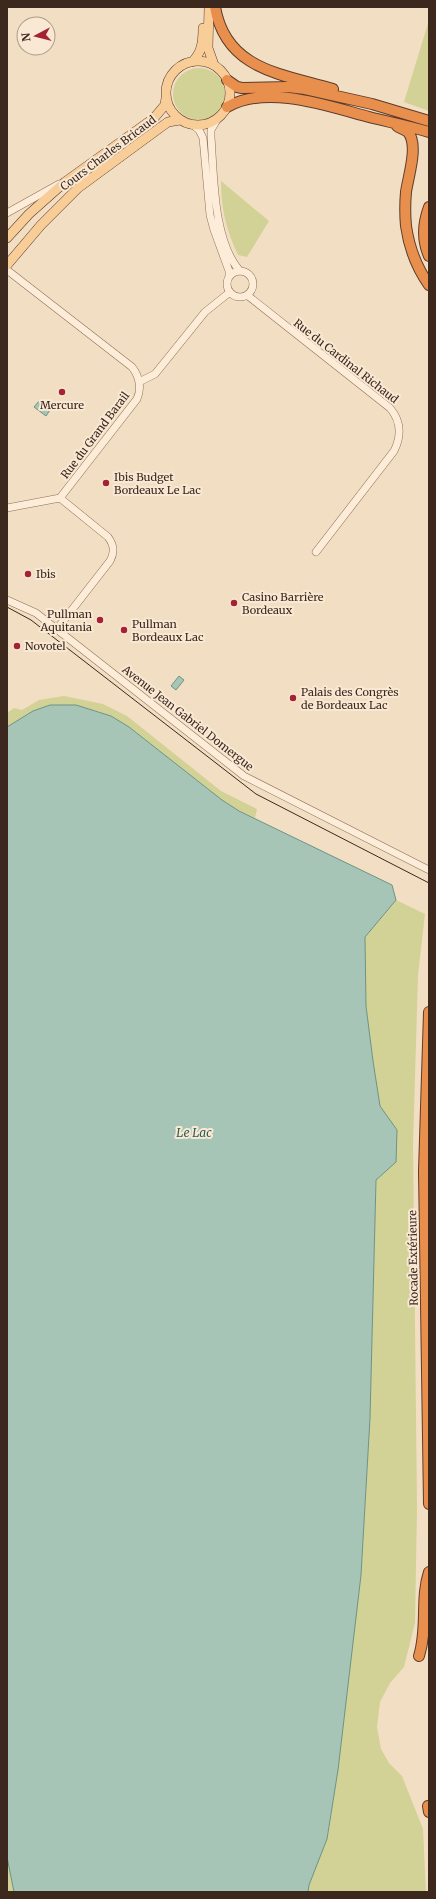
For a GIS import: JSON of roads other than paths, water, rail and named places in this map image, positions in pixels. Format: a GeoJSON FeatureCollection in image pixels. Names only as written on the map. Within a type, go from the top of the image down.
{"type":"FeatureCollection","features":[{"type":"Feature","properties":{"kind":"highway"},"geometry":{"type":"LineString","coordinates":[[215,7],[217,19],[223,33],[234,50],[246,60],[266,69],[340,91],[372,104]]}},
{"type":"Feature","properties":{"kind":"highway"},"geometry":{"type":"LineString","coordinates":[[227,80],[236,87],[299,88],[372,104],[429,121]]}},
{"type":"Feature","properties":{"kind":"highway"},"geometry":{"type":"LineString","coordinates":[[227,107],[241,100],[273,97],[305,99],[429,132]]}},
{"type":"Feature","properties":{"kind":"highway"},"geometry":{"type":"LineString","coordinates":[[389,109],[429,116]]}},
{"type":"Feature","properties":{"kind":"highway"},"geometry":{"type":"LineString","coordinates":[[386,121],[407,131],[410,136],[413,155],[406,193],[406,225],[409,242],[419,269],[429,285]]}},
{"type":"Feature","properties":{"kind":"highway"},"geometry":{"type":"LineString","coordinates":[[429,207],[424,226],[424,239],[429,256]]}},
{"type":"Feature","properties":{"kind":"highway","name":"Rocade Extérieure"},"geometry":{"type":"LineString","coordinates":[[429,1012],[424,1171],[429,1504]]}},
{"type":"Feature","properties":{"kind":"highway"},"geometry":{"type":"LineString","coordinates":[[419,1656],[423,1640],[426,1583],[429,1572]]}},
{"type":"Feature","properties":{"kind":"main road"},"geometry":{"type":"LineString","coordinates":[[192,62],[198,57],[200,50],[204,7]]}},
{"type":"Feature","properties":{"kind":"main road"},"geometry":{"type":"LineString","coordinates":[[209,7],[208,48],[214,65]]}},
{"type":"Feature","properties":{"kind":"main road"},"geometry":{"type":"LineString","coordinates":[[200,61],[214,65],[222,72],[230,89],[227,107],[218,118],[206,124],[193,125],[180,120],[169,107],[166,98],[166,88],[172,75],[183,65],[192,62],[200,61]]}},
{"type":"Feature","properties":{"kind":"main road","name":"Cours Charles Bricaud"},"geometry":{"type":"LineString","coordinates":[[7,238],[29,214],[65,182],[154,118],[165,105],[166,98]]}},
{"type":"Feature","properties":{"kind":"main road","name":"Cours Charles Bricaud"},"geometry":{"type":"LineString","coordinates":[[7,266],[41,225],[78,188],[168,122],[180,120]]}},
{"type":"Feature","properties":{"kind":"street"},"geometry":{"type":"LineString","coordinates":[[218,118],[211,130],[217,214],[220,229],[240,271]]}},
{"type":"Feature","properties":{"kind":"street"},"geometry":{"type":"LineString","coordinates":[[193,125],[200,130],[203,138],[210,215],[229,270],[227,285],[230,292],[240,297],[247,295],[252,288],[252,280],[247,273],[240,271],[234,272],[229,277]]}},
{"type":"Feature","properties":{"kind":"street"},"geometry":{"type":"LineString","coordinates":[[7,214],[65,182]]}},
{"type":"Feature","properties":{"kind":"street","name":"Rue du Grand Barail"},"geometry":{"type":"LineString","coordinates":[[7,270],[132,367],[139,382],[139,394],[137,399],[60,498]]}},
{"type":"Feature","properties":{"kind":"street"},"geometry":{"type":"LineString","coordinates":[[139,382],[155,374],[205,312],[230,292]]}},
{"type":"Feature","properties":{"kind":"street","name":"Rue du Cardinal Richaud"},"geometry":{"type":"LineString","coordinates":[[247,295],[390,408],[396,415],[399,423],[400,438],[394,451],[316,552]]}},
{"type":"Feature","properties":{"kind":"street"},"geometry":{"type":"LineString","coordinates":[[7,508],[60,498],[108,537],[112,542],[114,548],[110,561],[57,629]]}},
{"type":"Feature","properties":{"kind":"street","name":"Avenue Jean Gabriel Domergue"},"geometry":{"type":"LineString","coordinates":[[7,600],[36,613],[244,776],[429,870]]}},
{"type":"Feature","properties":{"kind":"water"},"geometry":{"type":"Polygon","coordinates":[[[39,401],[50,410],[46,416],[34,407],[39,401]]]}},
{"type":"Feature","properties":{"kind":"water"},"geometry":{"type":"Polygon","coordinates":[[[179,676],[184,680],[176,690],[171,686],[179,676]]]}},
{"type":"Feature","properties":{"kind":"water","name":"Le Lac"},"geometry":{"type":"Polygon","coordinates":[[[50,705],[76,705],[111,716],[129,727],[222,800],[239,811],[392,885],[396,900],[365,937],[366,1006],[373,1061],[380,1106],[397,1130],[396,1162],[376,1180],[370,1418],[361,1575],[338,1770],[327,1839],[309,1885],[308,1892],[14,1892],[7,1857],[7,727],[33,711],[50,705]]]}},
{"type":"Feature","properties":{"kind":"tram line"},"geometry":{"type":"LineString","coordinates":[[7,607],[31,620],[256,794],[429,883]]}},
{"type":"Feature","properties":{"kind":"place","name":"Mercure"},"geometry":{"type":"Point","coordinates":[62,392]}},
{"type":"Feature","properties":{"kind":"place","name":"Ibis Budget Bordeaux Le Lac"},"geometry":{"type":"Point","coordinates":[106,483]}},
{"type":"Feature","properties":{"kind":"place","name":"Ibis"},"geometry":{"type":"Point","coordinates":[28,574]}},
{"type":"Feature","properties":{"kind":"place","name":"Casino Barrière Bordeaux"},"geometry":{"type":"Point","coordinates":[234,603]}},
{"type":"Feature","properties":{"kind":"place","name":"Pullman Aquitania"},"geometry":{"type":"Point","coordinates":[100,620]}},
{"type":"Feature","properties":{"kind":"place","name":"Pullman Bordeaux Lac"},"geometry":{"type":"Point","coordinates":[124,630]}},
{"type":"Feature","properties":{"kind":"place","name":"Novotel"},"geometry":{"type":"Point","coordinates":[17,646]}},
{"type":"Feature","properties":{"kind":"place","name":"Palais des Congrès de Bordeaux Lac"},"geometry":{"type":"Point","coordinates":[293,698]}}]}
